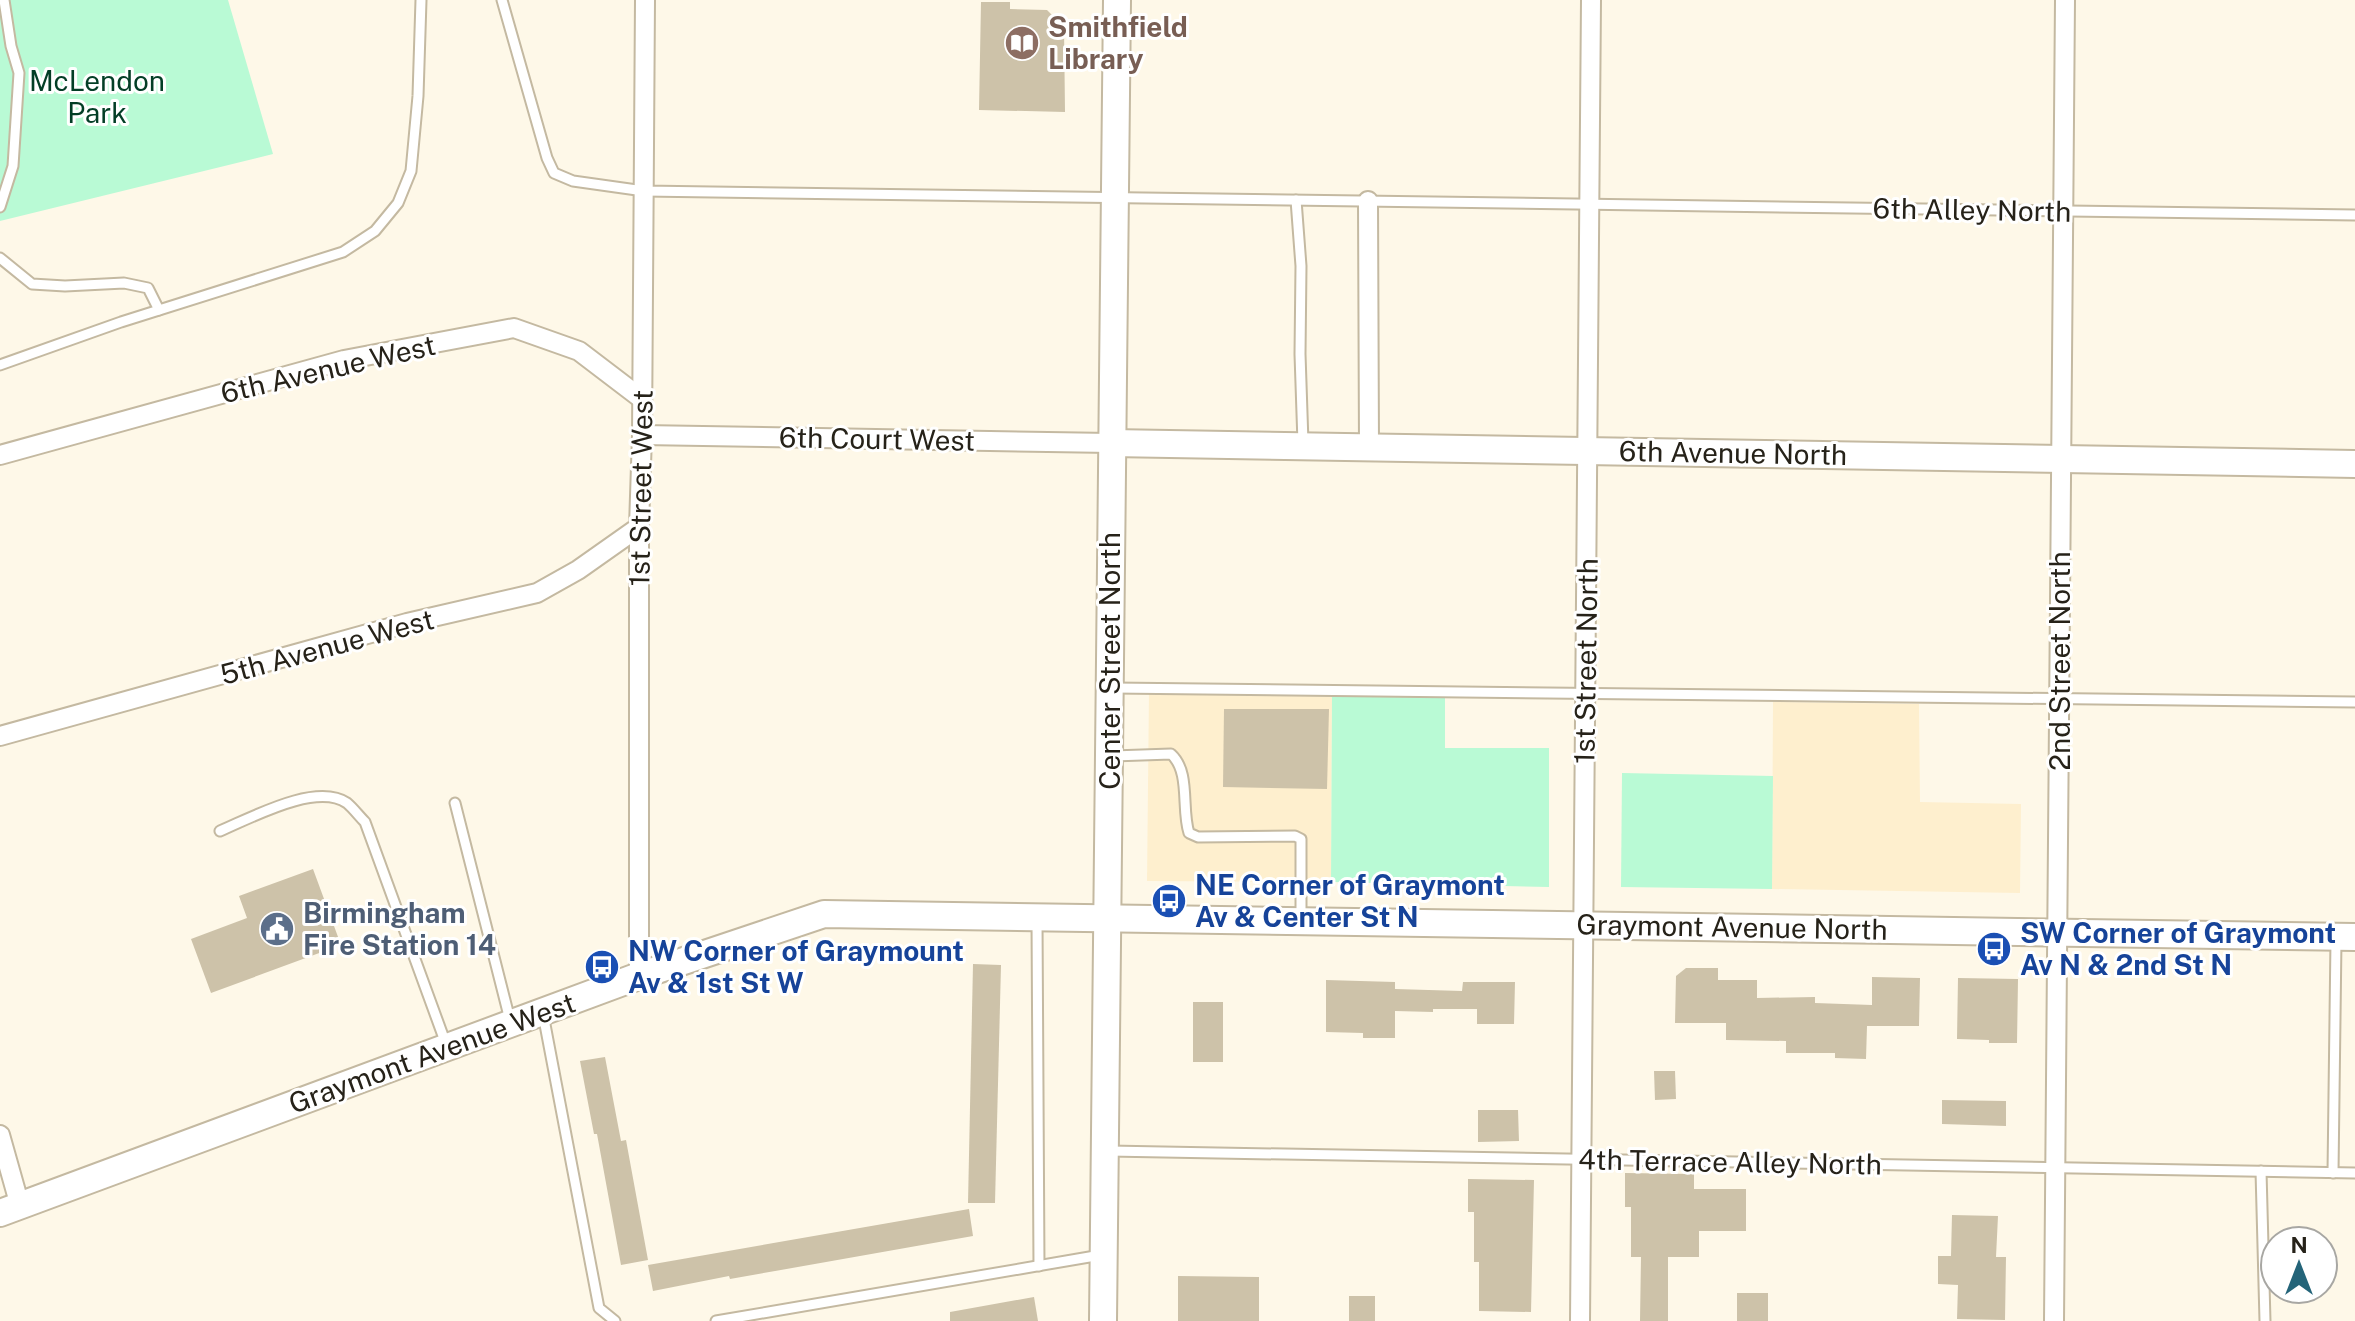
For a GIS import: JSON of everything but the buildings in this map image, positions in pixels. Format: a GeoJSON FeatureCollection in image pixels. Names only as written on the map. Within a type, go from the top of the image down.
{"type":"FeatureCollection","features":[{"type":"Feature","properties":{"kind":"street","name":"1st Street West"},"geometry":{"type":"LineString","coordinates":[[639,976],[639,527],[645,0]]}},
{"type":"Feature","properties":{"kind":"street","name":"Center Street North"},"geometry":{"type":"LineString","coordinates":[[1103,1321],[1117,0]]}},
{"type":"Feature","properties":{"kind":"street","name":"1st Street North"},"geometry":{"type":"LineString","coordinates":[[1580,1321],[1591,0]]}},
{"type":"Feature","properties":{"kind":"street","name":"2nd Street North"},"geometry":{"type":"LineString","coordinates":[[2054,1321],[2065,0]]}},
{"type":"Feature","properties":{"kind":"street"},"geometry":{"type":"LineString","coordinates":[[1368,201],[1369,447]]}},
{"type":"Feature","properties":{"kind":"street","name":"6th Avenue West"},"geometry":{"type":"LineString","coordinates":[[0,455],[344,360],[514,328],[579,351],[642,399]]}},
{"type":"Feature","properties":{"kind":"street","name":"6th Court West"},"geometry":{"type":"LineString","coordinates":[[642,435],[1111,443]]}},
{"type":"Feature","properties":{"kind":"street","name":"6th Avenue North"},"geometry":{"type":"LineString","coordinates":[[1111,443],[2355,464]]}},
{"type":"Feature","properties":{"kind":"street","name":"5th Avenue West"},"geometry":{"type":"LineString","coordinates":[[0,736],[407,623],[537,593],[578,570],[639,527]]}},
{"type":"Feature","properties":{"kind":"street","name":"Graymont Avenue West"},"geometry":{"type":"LineString","coordinates":[[10,1209],[639,976],[824,914],[1109,917]]}},
{"type":"Feature","properties":{"kind":"street","name":"Graymont Avenue North"},"geometry":{"type":"LineString","coordinates":[[1109,917],[2346,937]]}},
{"type":"Feature","properties":{"kind":"street"},"geometry":{"type":"LineString","coordinates":[[0,1135],[10,1209]]}},
{"type":"Feature","properties":{"kind":"lane"},"geometry":{"type":"LineString","coordinates":[[0,207],[13,166],[19,73],[11,46],[4,0]]}},
{"type":"Feature","properties":{"kind":"lane"},"geometry":{"type":"LineString","coordinates":[[0,365],[159,310],[343,252],[375,231],[398,203],[411,171],[418,96],[421,0]]}},
{"type":"Feature","properties":{"kind":"lane","name":"6th Alley North"},"geometry":{"type":"LineString","coordinates":[[502,0],[554,173],[573,181],[644,191],[2355,215]]}},
{"type":"Feature","properties":{"kind":"lane"},"geometry":{"type":"LineString","coordinates":[[1296,200],[1301,266],[1303,446]]}},
{"type":"Feature","properties":{"kind":"lane"},"geometry":{"type":"LineString","coordinates":[[0,258],[32,284],[124,283],[148,288],[159,310]]}},
{"type":"Feature","properties":{"kind":"lane"},"geometry":{"type":"LineString","coordinates":[[1110,688],[2355,702]]}},
{"type":"Feature","properties":{"kind":"lane"},"geometry":{"type":"LineString","coordinates":[[1110,757],[1171,754],[1182,772],[1189,833],[1198,837],[1295,836],[1301,839],[1301,921]]}},
{"type":"Feature","properties":{"kind":"lane"},"geometry":{"type":"LineString","coordinates":[[220,831],[307,796],[346,802],[365,822],[447,1048]]}},
{"type":"Feature","properties":{"kind":"lane"},"geometry":{"type":"LineString","coordinates":[[455,803],[511,1024]]}},
{"type":"Feature","properties":{"kind":"lane"},"geometry":{"type":"LineString","coordinates":[[1037,916],[1039,1266]]}},
{"type":"Feature","properties":{"kind":"lane"},"geometry":{"type":"LineString","coordinates":[[2333,1173],[2346,937]]}},
{"type":"Feature","properties":{"kind":"lane"},"geometry":{"type":"LineString","coordinates":[[543,1012],[599,1308],[615,1321]]}},
{"type":"Feature","properties":{"kind":"lane","name":"4th Terrace Alley North"},"geometry":{"type":"LineString","coordinates":[[1106,1151],[2355,1173]]}},
{"type":"Feature","properties":{"kind":"lane"},"geometry":{"type":"LineString","coordinates":[[2261,1171],[2265,1321]]}},
{"type":"Feature","properties":{"kind":"lane"},"geometry":{"type":"LineString","coordinates":[[716,1321],[1104,1254]]}},
{"type":"Feature","properties":{"kind":"shaded area"},"geometry":{"type":"Polygon","coordinates":[[[1149,691],[1332,694],[1331,882],[1147,881],[1149,691]]]}},
{"type":"Feature","properties":{"kind":"shaded area"},"geometry":{"type":"Polygon","coordinates":[[[1773,702],[1919,704],[1920,802],[2021,804],[2020,893],[1772,889],[1773,702]]]}},
{"type":"Feature","properties":{"kind":"green space","name":"McLendon Park"},"geometry":{"type":"Polygon","coordinates":[[[0,0],[228,0],[273,154],[0,221],[0,0]]]}},
{"type":"Feature","properties":{"kind":"green space"},"geometry":{"type":"Polygon","coordinates":[[[1332,694],[1445,696],[1445,748],[1549,748],[1549,887],[1331,882],[1332,694]]]}},
{"type":"Feature","properties":{"kind":"green space"},"geometry":{"type":"Polygon","coordinates":[[[1622,773],[1773,776],[1772,889],[1621,887],[1622,773]]]}},
{"type":"Feature","properties":{"kind":"place","name":"Smithfield Library"},"geometry":{"type":"Point","coordinates":[1022,43]}},
{"type":"Feature","properties":{"kind":"place","name":"NE Corner of Graymont Av & Center St N"},"geometry":{"type":"Point","coordinates":[1169,901]}},
{"type":"Feature","properties":{"kind":"place","name":"Birmingham Fire Station 14"},"geometry":{"type":"Point","coordinates":[277,929]}},
{"type":"Feature","properties":{"kind":"place","name":"SW Corner of Graymont Av N & 2nd St N"},"geometry":{"type":"Point","coordinates":[1994,949]}},
{"type":"Feature","properties":{"kind":"place","name":"NW Corner of Graymount Av & 1st St W"},"geometry":{"type":"Point","coordinates":[602,967]}}]}
